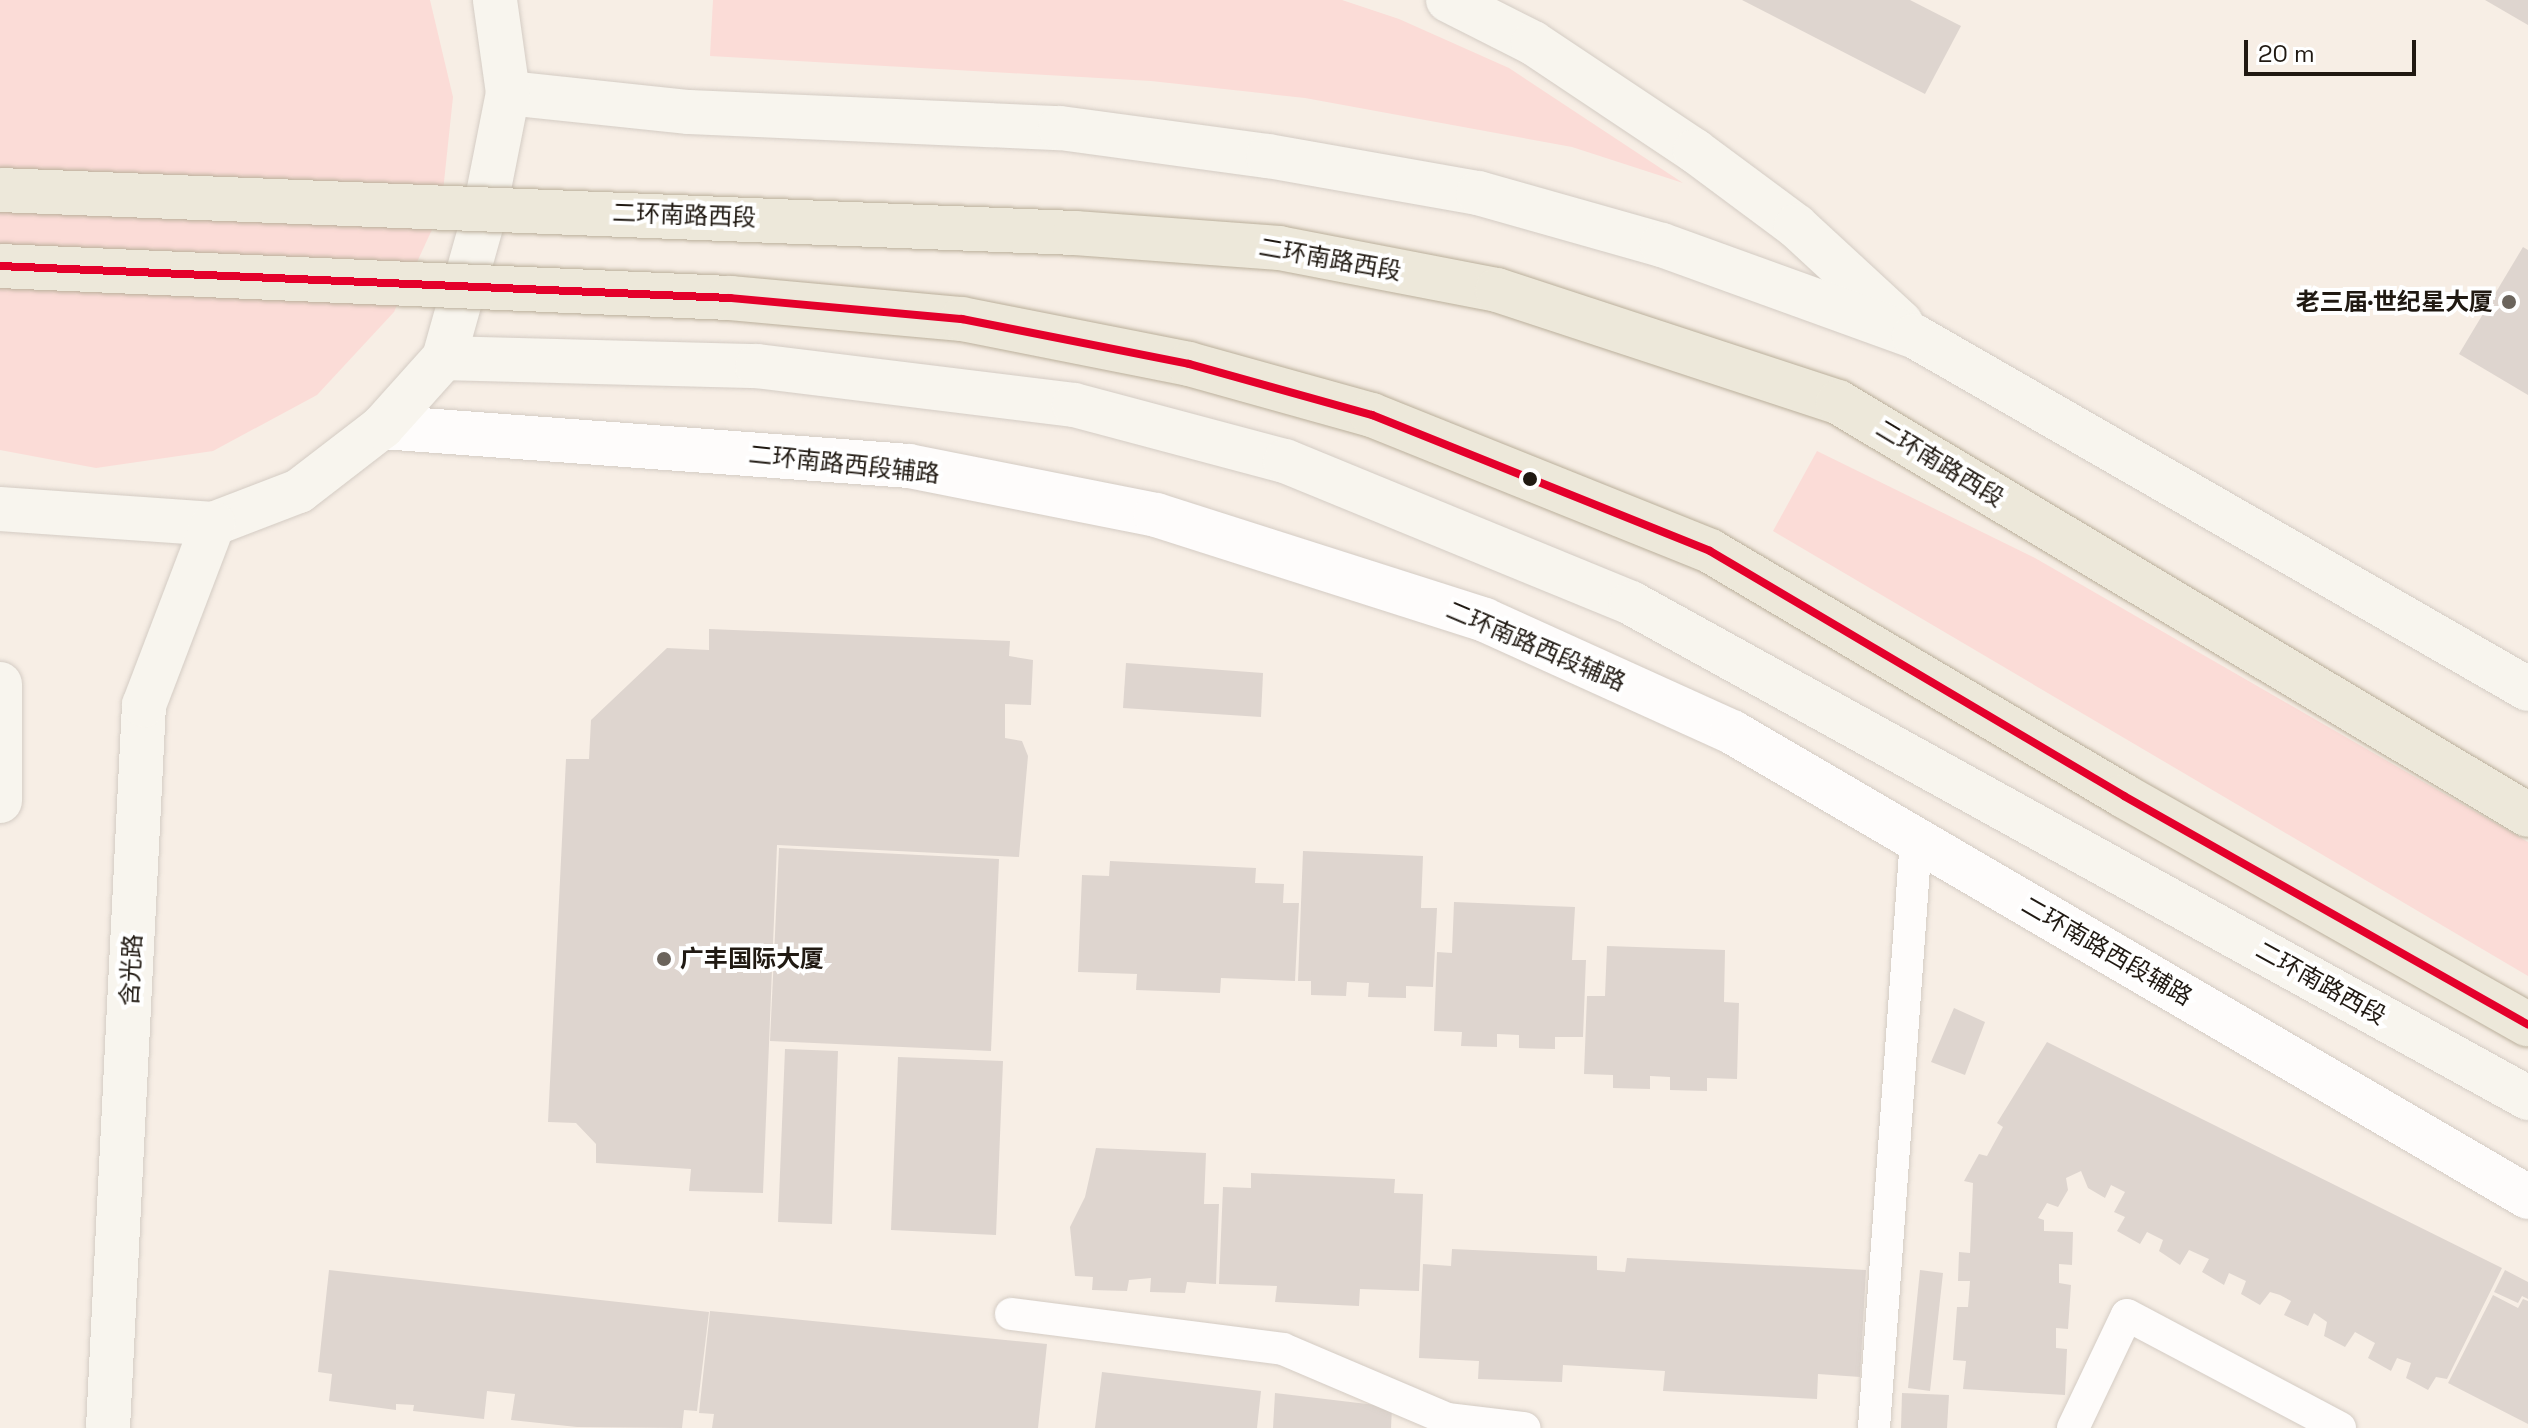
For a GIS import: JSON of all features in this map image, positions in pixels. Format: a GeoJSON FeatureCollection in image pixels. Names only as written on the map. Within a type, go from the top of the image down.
{"type":"FeatureCollection","features":[{"type":"Feature","properties":{"kind":"highway","name":"二环南路西段"},"geometry":{"type":"LineString","coordinates":[[0,190],[1075,233],[1279,248],[1497,290],[1838,402],[2528,815]]}},
{"type":"Feature","properties":{"kind":"highway"},"geometry":{"type":"LineString","coordinates":[[0,266],[730,298],[962,319],[1189,364],[1372,415],[1710,551],[2138,803],[2528,1025]]}},
{"type":"Feature","properties":{"kind":"main road"},"geometry":{"type":"LineString","coordinates":[[0,509],[213,524],[299,491],[382,427],[444,358],[483,219],[508,93],[495,0]]}},
{"type":"Feature","properties":{"kind":"main road"},"geometry":{"type":"LineString","coordinates":[[1448,0],[1533,43],[1695,151],[1796,226],[1914,336]]}},
{"type":"Feature","properties":{"kind":"main road"},"geometry":{"type":"LineString","coordinates":[[508,93],[689,112],[1060,128],[1283,158],[1478,193],[1616,232],[1914,336],[2528,689]]}},
{"type":"Feature","properties":{"kind":"main road","name":"二环南路西段"},"geometry":{"type":"LineString","coordinates":[[444,358],[757,366],[868,379],[1074,405],[1285,461],[1631,603],[2528,1098]]}},
{"type":"Feature","properties":{"kind":"main road","name":"含光路"},"geometry":{"type":"LineString","coordinates":[[108,1428],[144,705],[213,524]]}},
{"type":"Feature","properties":{"kind":"main road"},"geometry":{"type":"LineString","coordinates":[[0,684],[0,801]]}},
{"type":"Feature","properties":{"kind":"street","name":"二环南路西段辅路"},"geometry":{"type":"LineString","coordinates":[[382,427],[909,466],[1156,515],[1485,620],[1732,732],[2528,1197]]}},
{"type":"Feature","properties":{"kind":"lane"},"geometry":{"type":"LineString","coordinates":[[1874,1428],[1916,839]]}},
{"type":"Feature","properties":{"kind":"lane"},"geometry":{"type":"LineString","coordinates":[[1011,1314],[1283,1349],[1447,1419],[1524,1428]]}},
{"type":"Feature","properties":{"kind":"lane"},"geometry":{"type":"LineString","coordinates":[[2073,1428],[2127,1315],[2340,1428]]}},
{"type":"Feature","properties":{"kind":"shaded area"},"geometry":{"type":"Polygon","coordinates":[[[0,0],[430,0],[453,97],[441,210],[394,312],[317,395],[213,451],[96,468],[0,450],[0,0]]]}},
{"type":"Feature","properties":{"kind":"shaded area"},"geometry":{"type":"Polygon","coordinates":[[[713,0],[1342,0],[1399,19],[1509,68],[1683,183],[1572,147],[1305,98],[1151,81],[710,56],[713,0]]]}},
{"type":"Feature","properties":{"kind":"shaded area"},"geometry":{"type":"Polygon","coordinates":[[[1817,451],[2035,558],[2528,842],[2528,976],[1773,531],[1817,451]]]}},
{"type":"Feature","properties":{"kind":"building"},"geometry":{"type":"Polygon","coordinates":[[[1742,0],[1910,0],[1961,26],[1925,94],[1742,0]]]}},
{"type":"Feature","properties":{"kind":"building"},"geometry":{"type":"Polygon","coordinates":[[[2485,0],[2528,0],[2528,25],[2485,0]]]}},
{"type":"Feature","properties":{"kind":"building","name":"老三届·世纪星大厦"},"geometry":{"type":"Polygon","coordinates":[[[2523,247],[2528,250],[2528,395],[2459,354],[2523,247]]]}},
{"type":"Feature","properties":{"kind":"building","name":"广丰国际大厦"},"geometry":{"type":"Polygon","coordinates":[[[709,629],[1010,641],[1009,656],[1033,660],[1031,705],[1005,704],[1005,738],[1022,741],[1028,756],[1019,857],[777,845],[763,1193],[689,1191],[691,1169],[596,1163],[596,1144],[576,1123],[548,1122],[566,759],[589,759],[591,720],[667,648],[709,650],[709,629]]]}},
{"type":"Feature","properties":{"kind":"building"},"geometry":{"type":"Polygon","coordinates":[[[1126,663],[1263,673],[1261,717],[1123,708],[1126,663]]]}},
{"type":"Feature","properties":{"kind":"building"},"geometry":{"type":"Polygon","coordinates":[[[779,848],[999,859],[991,1051],[770,1041],[779,848]]]}},
{"type":"Feature","properties":{"kind":"building"},"geometry":{"type":"Polygon","coordinates":[[[1303,851],[1423,856],[1421,908],[1437,908],[1433,987],[1406,986],[1406,998],[1368,997],[1369,983],[1347,982],[1346,996],[1311,995],[1311,981],[1298,981],[1303,851]]]}},
{"type":"Feature","properties":{"kind":"building"},"geometry":{"type":"Polygon","coordinates":[[[1110,861],[1256,868],[1255,883],[1284,884],[1283,903],[1299,903],[1295,981],[1221,978],[1220,993],[1136,990],[1137,974],[1078,972],[1082,875],[1109,876],[1110,861]]]}},
{"type":"Feature","properties":{"kind":"building"},"geometry":{"type":"Polygon","coordinates":[[[1454,902],[1575,907],[1572,960],[1586,960],[1583,1037],[1555,1037],[1555,1049],[1519,1048],[1519,1035],[1497,1034],[1497,1047],[1461,1046],[1462,1032],[1434,1031],[1437,952],[1452,953],[1454,902]]]}},
{"type":"Feature","properties":{"kind":"building"},"geometry":{"type":"Polygon","coordinates":[[[1607,946],[1725,950],[1724,1002],[1739,1003],[1737,1079],[1707,1078],[1707,1091],[1670,1090],[1670,1077],[1650,1076],[1650,1089],[1613,1088],[1613,1075],[1584,1074],[1587,996],[1605,996],[1607,946]]]}},
{"type":"Feature","properties":{"kind":"building"},"geometry":{"type":"Polygon","coordinates":[[[1954,1008],[1985,1022],[1965,1075],[1931,1062],[1954,1008]]]}},
{"type":"Feature","properties":{"kind":"building"},"geometry":{"type":"Polygon","coordinates":[[[2047,1042],[2502,1268],[2447,1379],[2436,1377],[2428,1390],[2406,1378],[2411,1363],[2397,1358],[2391,1371],[2368,1358],[2375,1343],[2355,1332],[2345,1347],[2324,1336],[2327,1322],[2314,1313],[2308,1326],[2284,1315],[2291,1301],[2280,1295],[2270,1292],[2260,1305],[2241,1294],[2246,1281],[2229,1273],[2224,1285],[2202,1272],[2209,1259],[2189,1250],[2180,1265],[2159,1251],[2163,1240],[2147,1232],[2140,1244],[2117,1231],[2125,1217],[2114,1212],[2125,1192],[2111,1185],[2105,1198],[2088,1188],[2081,1171],[2066,1178],[2068,1190],[2058,1207],[2047,1203],[2038,1218],[2044,1220],[2044,1231],[2073,1232],[2072,1265],[2059,1264],[2059,1283],[2071,1285],[2068,1329],[2056,1328],[2056,1348],[2067,1349],[2065,1395],[1963,1389],[1966,1361],[1953,1360],[1957,1307],[1968,1307],[1970,1281],[1958,1281],[1959,1252],[1970,1253],[1973,1183],[1964,1181],[1979,1154],[1987,1156],[2003,1127],[1997,1123],[2047,1042]]]}},
{"type":"Feature","properties":{"kind":"building"},"geometry":{"type":"Polygon","coordinates":[[[785,1049],[838,1051],[832,1224],[778,1222],[785,1049]]]}},
{"type":"Feature","properties":{"kind":"building"},"geometry":{"type":"Polygon","coordinates":[[[898,1057],[1003,1061],[996,1235],[891,1230],[898,1057]]]}},
{"type":"Feature","properties":{"kind":"building"},"geometry":{"type":"Polygon","coordinates":[[[1096,1148],[1206,1153],[1204,1204],[1219,1204],[1216,1284],[1187,1282],[1185,1293],[1150,1292],[1151,1278],[1129,1280],[1127,1291],[1092,1290],[1093,1277],[1075,1276],[1070,1227],[1085,1197],[1096,1148]]]}},
{"type":"Feature","properties":{"kind":"building"},"geometry":{"type":"Polygon","coordinates":[[[1251,1173],[1395,1179],[1394,1193],[1423,1194],[1419,1291],[1360,1289],[1359,1306],[1275,1302],[1277,1286],[1219,1284],[1223,1187],[1251,1188],[1251,1173]]]}},
{"type":"Feature","properties":{"kind":"building"},"geometry":{"type":"Polygon","coordinates":[[[1452,1249],[1597,1256],[1597,1270],[1625,1272],[1627,1258],[1866,1270],[1860,1377],[1818,1374],[1817,1399],[1663,1391],[1665,1371],[1563,1365],[1562,1382],[1478,1379],[1479,1361],[1419,1358],[1423,1264],[1451,1266],[1452,1249]]]}},
{"type":"Feature","properties":{"kind":"building"},"geometry":{"type":"Polygon","coordinates":[[[329,1270],[709,1312],[697,1411],[684,1410],[682,1428],[577,1427],[511,1420],[515,1394],[487,1391],[484,1419],[413,1411],[414,1405],[396,1404],[396,1410],[329,1401],[332,1374],[318,1372],[329,1270]]]}},
{"type":"Feature","properties":{"kind":"building"},"geometry":{"type":"Polygon","coordinates":[[[1920,1270],[1943,1273],[1930,1391],[1908,1388],[1920,1270]]]}},
{"type":"Feature","properties":{"kind":"building"},"geometry":{"type":"Polygon","coordinates":[[[2505,1270],[2528,1282],[2528,1299],[2522,1296],[2518,1303],[2494,1292],[2505,1270]]]}},
{"type":"Feature","properties":{"kind":"building"},"geometry":{"type":"Polygon","coordinates":[[[2493,1295],[2518,1308],[2523,1299],[2528,1301],[2528,1424],[2448,1383],[2493,1295]]]}},
{"type":"Feature","properties":{"kind":"building"},"geometry":{"type":"Polygon","coordinates":[[[710,1311],[1047,1344],[1038,1428],[712,1428],[714,1414],[699,1413],[710,1311]]]}},
{"type":"Feature","properties":{"kind":"building"},"geometry":{"type":"Polygon","coordinates":[[[1102,1372],[1261,1391],[1257,1428],[1095,1428],[1102,1372]]]}},
{"type":"Feature","properties":{"kind":"building"},"geometry":{"type":"Polygon","coordinates":[[[1275,1393],[1392,1407],[1391,1428],[1273,1428],[1275,1393]]]}},
{"type":"Feature","properties":{"kind":"building"},"geometry":{"type":"Polygon","coordinates":[[[1902,1393],[1949,1395],[1947,1428],[1901,1428],[1902,1393]]]}},
{"type":"Feature","properties":{"kind":"transit line"},"geometry":{"type":"LineString","coordinates":[[0,266],[730,298],[962,319],[1189,364],[1372,415],[1710,551],[2124,796],[2528,1025]]}},
{"type":"Feature","properties":{"kind":"place","name":"老三届·世纪星大厦"},"geometry":{"type":"Point","coordinates":[2509,302]}},
{"type":"Feature","properties":{"kind":"place","name":"广丰国际大厦"},"geometry":{"type":"Point","coordinates":[664,959]}}]}
